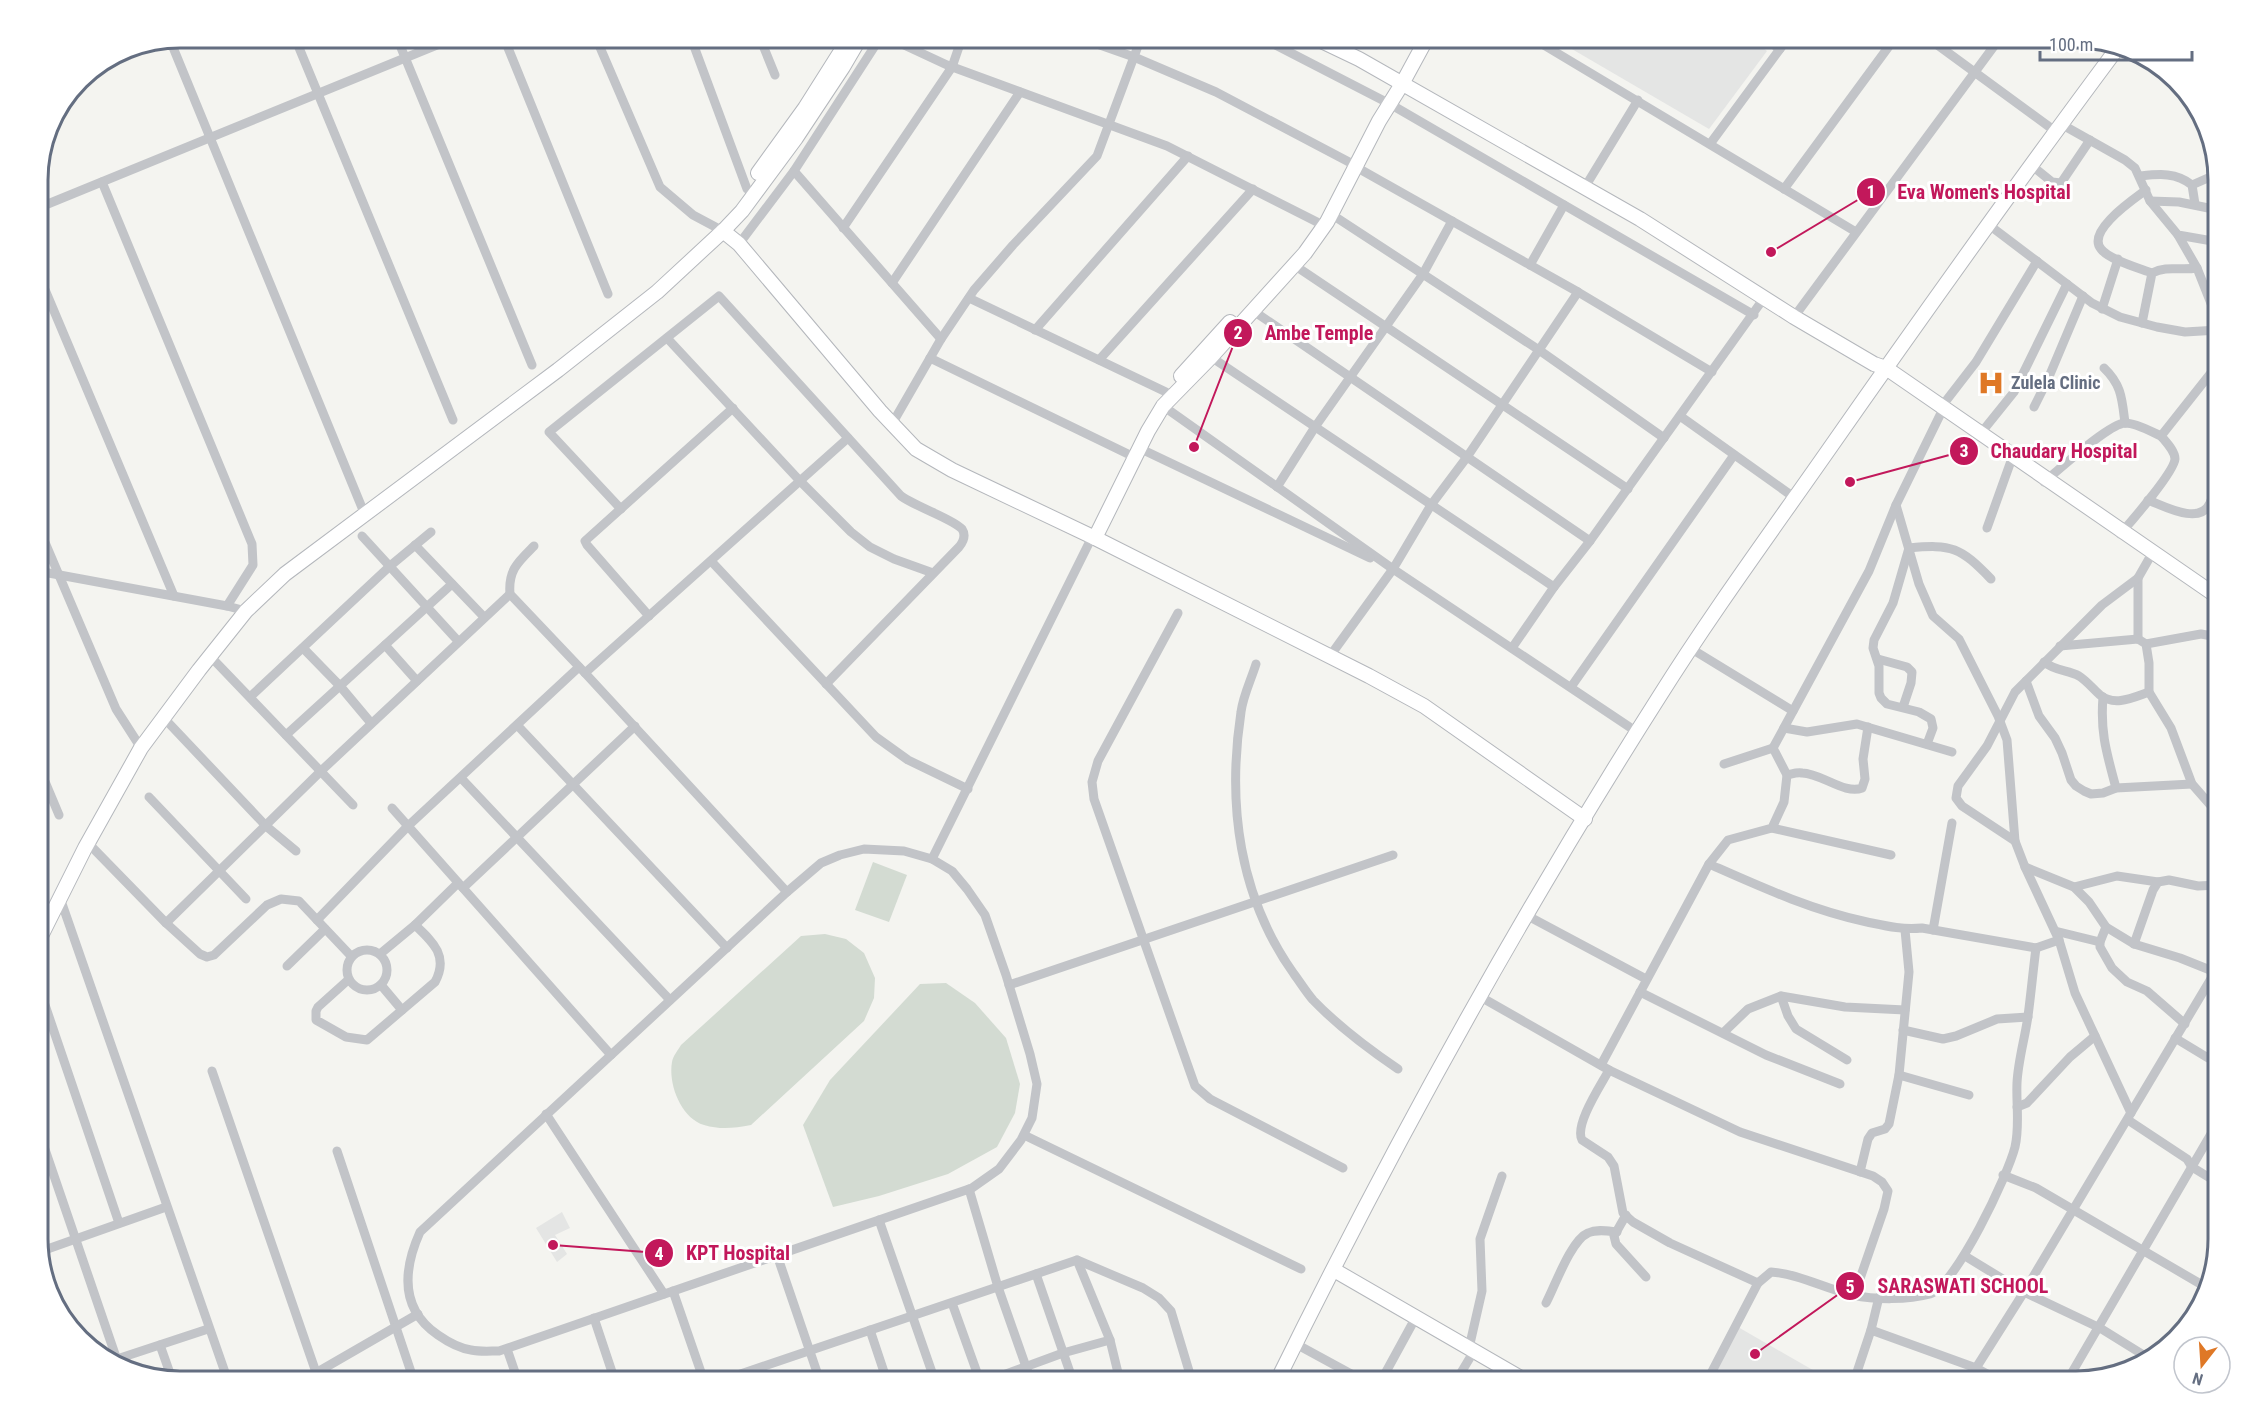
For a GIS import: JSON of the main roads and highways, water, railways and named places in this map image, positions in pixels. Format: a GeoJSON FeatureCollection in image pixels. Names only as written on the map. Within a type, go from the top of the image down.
{"type":"FeatureCollection","features":[{"type":"Feature","properties":{"kind":"place","name":"Eva Women's Hospital"},"geometry":{"type":"Point","coordinates":[1771,252]}},
{"type":"Feature","properties":{"kind":"place","name":"Zulela Clinic"},"geometry":{"type":"Point","coordinates":[1991,383]}},
{"type":"Feature","properties":{"kind":"place","name":"Ambe Temple"},"geometry":{"type":"Point","coordinates":[1194,447]}},
{"type":"Feature","properties":{"kind":"place","name":"Chaudary Hospital"},"geometry":{"type":"Point","coordinates":[1850,482]}},
{"type":"Feature","properties":{"kind":"place","name":"KPT Hospital"},"geometry":{"type":"Point","coordinates":[553,1245]}},
{"type":"Feature","properties":{"kind":"place","name":"SARASWATI SCHOOL"},"geometry":{"type":"Point","coordinates":[1755,1354]}}]}
